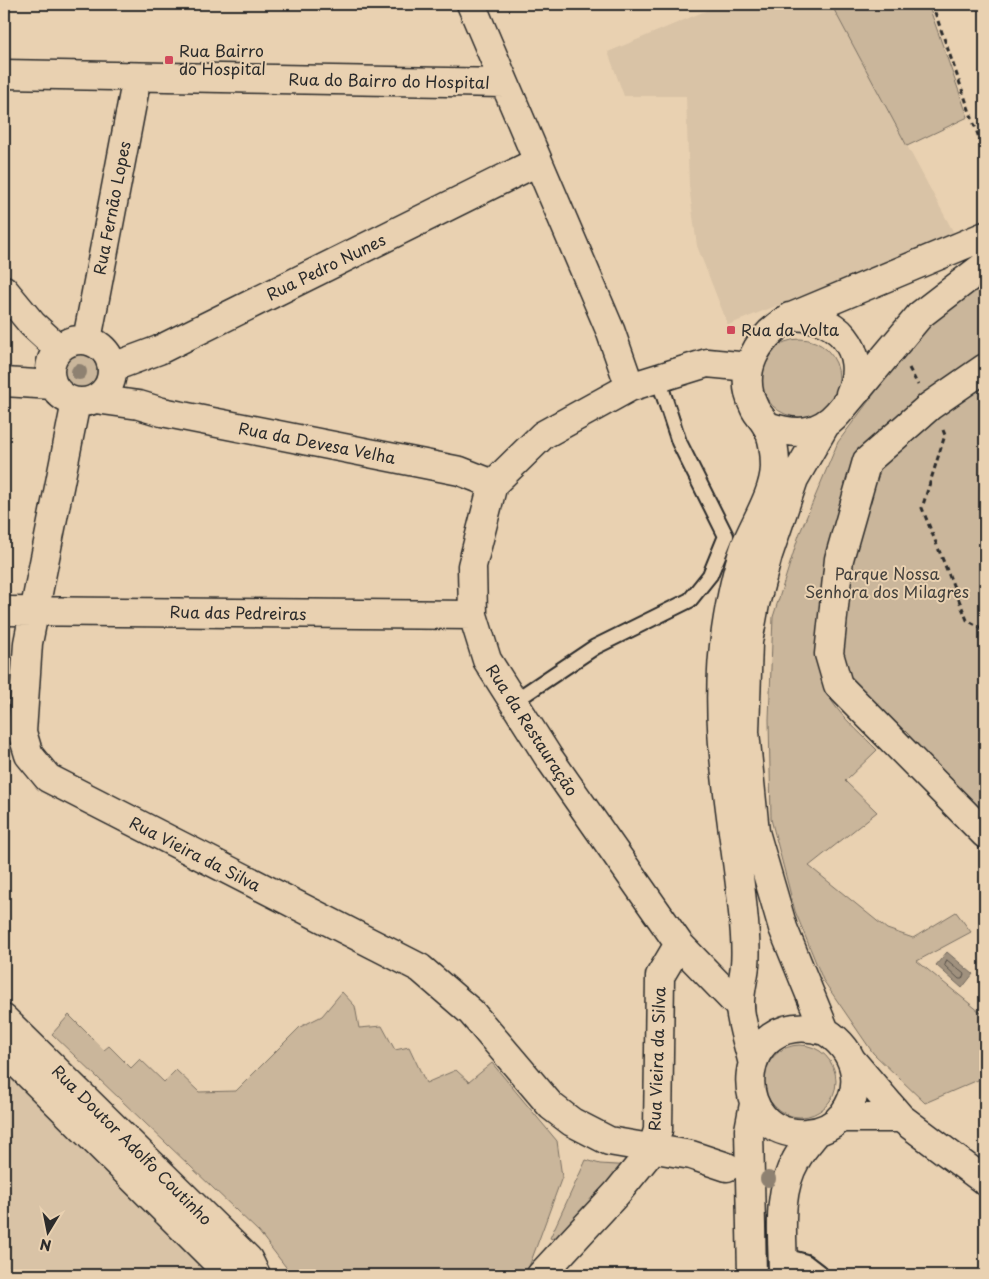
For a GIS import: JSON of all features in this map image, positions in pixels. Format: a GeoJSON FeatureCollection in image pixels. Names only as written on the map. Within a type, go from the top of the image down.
{"type":"FeatureCollection","features":[{"type":"Feature","properties":{"kind":"street"},"geometry":{"type":"LineString","coordinates":[[471,4],[610,330],[630,387]]}},
{"type":"Feature","properties":{"kind":"street","name":"Rua do Bairro do Hospital"},"geometry":{"type":"LineString","coordinates":[[4,74],[504,83]]}},
{"type":"Feature","properties":{"kind":"street","name":"Rua Fernão Lopes"},"geometry":{"type":"LineString","coordinates":[[87,340],[137,76]]}},
{"type":"Feature","properties":{"kind":"street","name":"Rua Pedro Nunes"},"geometry":{"type":"LineString","coordinates":[[112,372],[538,162]]}},
{"type":"Feature","properties":{"kind":"street"},"geometry":{"type":"LineString","coordinates":[[752,1060],[740,1007],[746,963],[742,903],[721,746],[721,690],[725,631],[734,587],[745,548],[772,484],[775,468],[774,452],[767,426],[755,410],[747,389],[749,367],[765,335],[789,318],[985,236]]}},
{"type":"Feature","properties":{"kind":"street"},"geometry":{"type":"LineString","coordinates":[[825,1031],[783,928],[755,832],[745,732],[748,642],[757,596],[768,555],[794,479],[824,427],[920,315],[985,265]]}},
{"type":"Feature","properties":{"kind":"street"},"geometry":{"type":"LineString","coordinates":[[4,290],[32,324],[59,348]]}},
{"type":"Feature","properties":{"kind":"street"},"geometry":{"type":"LineString","coordinates":[[789,318],[801,316],[819,320],[831,326],[848,341],[853,349],[857,368],[854,386],[849,398]]}},
{"type":"Feature","properties":{"kind":"street"},"geometry":{"type":"LineString","coordinates":[[112,372],[104,394],[86,400],[59,393],[53,385],[50,366],[59,348],[77,340],[87,340],[104,349],[112,372],[139,405]]}},
{"type":"Feature","properties":{"kind":"street"},"geometry":{"type":"LineString","coordinates":[[493,484],[543,435],[630,387],[707,363],[749,367]]}},
{"type":"Feature","properties":{"kind":"street"},"geometry":{"type":"LineString","coordinates":[[985,368],[930,406],[867,461],[839,559],[829,654],[838,685],[985,834]]}},
{"type":"Feature","properties":{"kind":"street"},"geometry":{"type":"LineString","coordinates":[[4,382],[53,385]]}},
{"type":"Feature","properties":{"kind":"street","name":"Rua da Devesa Velha"},"geometry":{"type":"LineString","coordinates":[[86,400],[139,405],[171,414],[460,471],[493,484]]}},
{"type":"Feature","properties":{"kind":"street","name":"Rua Vieira da Silva"},"geometry":{"type":"LineString","coordinates":[[86,400],[33,611],[28,643],[22,732],[29,755],[48,778],[420,968],[471,1012],[551,1106],[572,1122],[609,1141],[652,1150],[691,1155],[728,1168]]}},
{"type":"Feature","properties":{"kind":"street"},"geometry":{"type":"LineString","coordinates":[[767,426],[803,433],[824,427]]}},
{"type":"Feature","properties":{"kind":"street","name":"Rua da Restauração"},"geometry":{"type":"LineString","coordinates":[[493,484],[472,566],[473,615],[486,660],[549,758],[679,944],[740,1007]]}},
{"type":"Feature","properties":{"kind":"street","name":"Rua das Pedreiras"},"geometry":{"type":"LineString","coordinates":[[4,611],[473,615]]}},
{"type":"Feature","properties":{"kind":"street","name":"Rua Vieira da Silva"},"geometry":{"type":"LineString","coordinates":[[540,1275],[617,1193],[652,1150],[658,1130],[660,976],[679,944]]}},
{"type":"Feature","properties":{"kind":"street","name":"Rua Doutor Adolfo Coutinho"},"geometry":{"type":"LineString","coordinates":[[4,1018],[248,1259],[256,1275]]}},
{"type":"Feature","properties":{"kind":"street"},"geometry":{"type":"LineString","coordinates":[[854,1063],[855,1093],[849,1107],[829,1127],[817,1132],[798,1133],[780,1129],[765,1119],[754,1104],[750,1090],[749,1074],[752,1060],[761,1045],[774,1034],[791,1027],[808,1026],[825,1031],[837,1039],[847,1050],[854,1063],[901,1118],[985,1181]]}},
{"type":"Feature","properties":{"kind":"street","name":"Rua Doutor Adolfo Coutinho"},"geometry":{"type":"LineString","coordinates":[[4,1050],[230,1275]]}},
{"type":"Feature","properties":{"kind":"street"},"geometry":{"type":"LineString","coordinates":[[752,1275],[750,1130],[754,1104]]}},
{"type":"Feature","properties":{"kind":"street"},"geometry":{"type":"LineString","coordinates":[[840,1118],[901,1118]]}},
{"type":"Feature","properties":{"kind":"street"},"geometry":{"type":"LineString","coordinates":[[816,1275],[804,1265],[783,1267],[783,1207],[788,1179],[796,1159],[817,1132]]}},
{"type":"Feature","properties":{"kind":"lane"},"geometry":{"type":"LineString","coordinates":[[513,702],[595,647],[690,600],[710,575],[726,536],[679,442],[658,378]]}},
{"type":"Feature","properties":{"kind":"path"},"geometry":{"type":"LineString","coordinates":[[932,4],[985,155]]}},
{"type":"Feature","properties":{"kind":"path"},"geometry":{"type":"LineString","coordinates":[[895,342],[946,435],[922,508],[967,620],[985,630]]}},
{"type":"Feature","properties":{"kind":"shaded area"},"geometry":{"type":"Polygon","coordinates":[[[722,4],[831,4],[955,235],[728,325],[697,246],[689,186],[686,96],[624,96],[608,52],[722,4]]]}},
{"type":"Feature","properties":{"kind":"shaded area"},"geometry":{"type":"Polygon","coordinates":[[[4,1069],[216,1275],[4,1275],[4,1069]]]}},
{"type":"Feature","properties":{"kind":"green space"},"geometry":{"type":"Polygon","coordinates":[[[831,4],[928,4],[968,117],[907,146],[831,4]]]}},
{"type":"Feature","properties":{"kind":"green space","name":"Parque Nossa Senhora dos Milagres"},"geometry":{"type":"Polygon","coordinates":[[[985,280],[985,820],[819,656],[820,671],[824,685],[837,709],[877,750],[845,781],[877,812],[809,866],[887,929],[913,938],[956,912],[971,932],[917,961],[985,1016],[985,1077],[925,1103],[873,1053],[823,980],[795,911],[771,819],[769,719],[773,617],[799,535],[838,442],[916,338],[985,280]]]}},
{"type":"Feature","properties":{"kind":"green space"},"geometry":{"type":"Polygon","coordinates":[[[800,339],[815,342],[832,356],[836,363],[839,378],[836,393],[822,410],[815,414],[800,417],[785,414],[768,400],[764,393],[761,378],[764,363],[778,346],[785,342],[800,339]]]}},
{"type":"Feature","properties":{"kind":"green space"},"geometry":{"type":"Polygon","coordinates":[[[80,354],[92,359],[97,371],[92,383],[80,388],[68,383],[63,371],[68,359],[80,354]]]}},
{"type":"Feature","properties":{"kind":"green space"},"geometry":{"type":"Polygon","coordinates":[[[342,992],[355,1006],[359,1028],[382,1026],[395,1050],[409,1047],[426,1083],[456,1070],[469,1082],[492,1063],[557,1141],[562,1177],[526,1275],[292,1275],[259,1232],[52,1034],[69,1015],[104,1050],[109,1046],[131,1068],[140,1059],[164,1082],[176,1070],[199,1092],[236,1091],[300,1027],[322,1016],[342,992]]]}},
{"type":"Feature","properties":{"kind":"green space"},"geometry":{"type":"Polygon","coordinates":[[[793,1045],[807,1045],[826,1055],[836,1074],[836,1088],[826,1107],[807,1117],[793,1117],[774,1107],[764,1088],[764,1074],[774,1055],[793,1045]]]}},
{"type":"Feature","properties":{"kind":"green space"},"geometry":{"type":"Polygon","coordinates":[[[586,1160],[600,1164],[633,1166],[561,1242],[550,1238],[586,1160]]]}},
{"type":"Feature","properties":{"kind":"water"},"geometry":{"type":"Polygon","coordinates":[[[947,952],[973,974],[962,988],[936,965],[947,952]]]}},
{"type":"Feature","properties":{"kind":"place","name":"Rua Bairro do Hospital"},"geometry":{"type":"Point","coordinates":[169,60]}},
{"type":"Feature","properties":{"kind":"place","name":"Rua da Volta"},"geometry":{"type":"Point","coordinates":[731,330]}}]}
